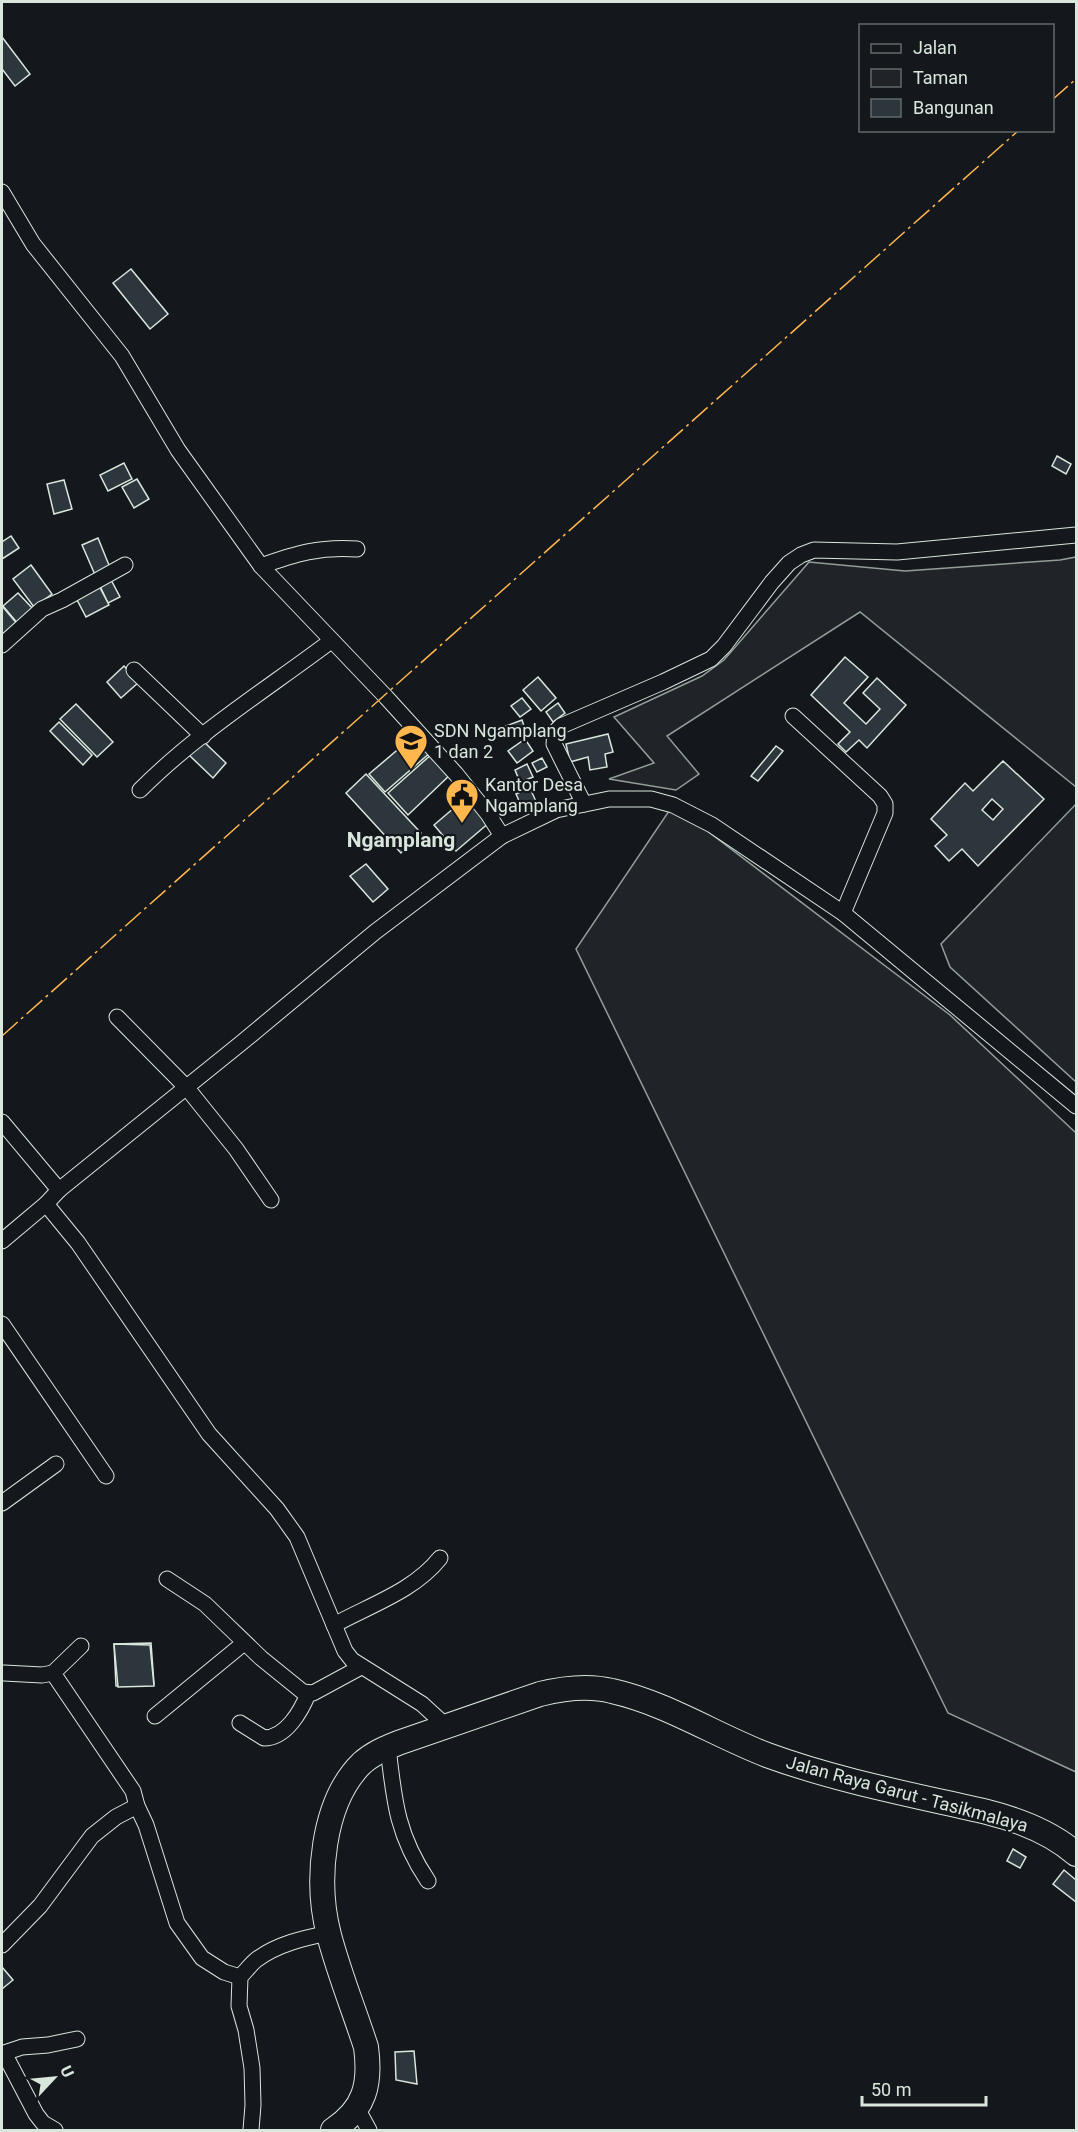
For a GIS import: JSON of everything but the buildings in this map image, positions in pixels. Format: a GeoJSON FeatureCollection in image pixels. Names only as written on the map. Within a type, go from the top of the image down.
{"type":"FeatureCollection","features":[{"type":"Feature","properties":{"kind":"main road","name":"Jalan Raya Garut - Tasikmalaya"},"geometry":{"type":"LineString","coordinates":[[333,2130],[346,2122],[357,2108],[366,2089],[369,2067],[366,2047],[329,1933],[323,1880],[324,1851],[339,1796],[364,1761],[388,1747],[477,1714],[561,1689],[610,1690],[659,1707],[741,1745],[798,1766],[845,1780],[999,1815],[1033,1827],[1064,1843],[1077,1854]]}},
{"type":"Feature","properties":{"kind":"street"},"geometry":{"type":"LineString","coordinates":[[2,192],[33,244],[122,356],[178,450],[261,566],[456,774],[488,814],[502,836]]}},
{"type":"Feature","properties":{"kind":"street"},"geometry":{"type":"LineString","coordinates":[[584,804],[554,744],[557,729],[580,716],[663,682],[711,658],[724,646],[772,582],[801,555],[814,550],[897,552],[1077,535]]}},
{"type":"Feature","properties":{"kind":"street"},"geometry":{"type":"LineString","coordinates":[[261,566],[312,550],[333,547],[357,549]]}},
{"type":"Feature","properties":{"kind":"street"},"geometry":{"type":"LineString","coordinates":[[2,645],[42,609],[125,565]]}},
{"type":"Feature","properties":{"kind":"street"},"geometry":{"type":"LineString","coordinates":[[140,790],[247,702],[331,641]]}},
{"type":"Feature","properties":{"kind":"street"},"geometry":{"type":"LineString","coordinates":[[134,670],[204,736]]}},
{"type":"Feature","properties":{"kind":"street"},"geometry":{"type":"LineString","coordinates":[[793,716],[880,796],[885,804],[885,813],[843,913]]}},
{"type":"Feature","properties":{"kind":"street"},"geometry":{"type":"LineString","coordinates":[[2,1240],[46,1204],[59,1190],[187,1088],[375,932],[502,836],[543,814],[609,799],[651,799],[673,805],[712,825],[843,913],[1077,1106]]}},
{"type":"Feature","properties":{"kind":"street"},"geometry":{"type":"LineString","coordinates":[[117,1017],[187,1088],[236,1149],[271,1200]]}},
{"type":"Feature","properties":{"kind":"street"},"geometry":{"type":"LineString","coordinates":[[2,1122],[59,1190]]}},
{"type":"Feature","properties":{"kind":"street"},"geometry":{"type":"LineString","coordinates":[[46,1204],[78,1243],[209,1434],[226,1454],[251,1477],[297,1537],[345,1651],[361,1667],[422,1704],[446,1726]]}},
{"type":"Feature","properties":{"kind":"street"},"geometry":{"type":"LineString","coordinates":[[2,1324],[106,1476]]}},
{"type":"Feature","properties":{"kind":"street"},"geometry":{"type":"LineString","coordinates":[[2,1503],[56,1464]]}},
{"type":"Feature","properties":{"kind":"street"},"geometry":{"type":"LineString","coordinates":[[334,1625],[418,1580],[440,1558]]}},
{"type":"Feature","properties":{"kind":"street"},"geometry":{"type":"LineString","coordinates":[[167,1579],[205,1604],[235,1631],[244,1643],[291,1683],[308,1694]]}},
{"type":"Feature","properties":{"kind":"street"},"geometry":{"type":"LineString","coordinates":[[155,1716],[244,1643]]}},
{"type":"Feature","properties":{"kind":"street"},"geometry":{"type":"LineString","coordinates":[[4,1673],[42,1675],[53,1673],[81,1646]]}},
{"type":"Feature","properties":{"kind":"street"},"geometry":{"type":"LineString","coordinates":[[240,1723],[264,1738],[277,1736],[300,1711],[308,1694],[361,1667]]}},
{"type":"Feature","properties":{"kind":"street"},"geometry":{"type":"LineString","coordinates":[[53,1673],[133,1791],[177,1923],[202,1958],[224,1972],[240,1977]]}},
{"type":"Feature","properties":{"kind":"street"},"geometry":{"type":"LineString","coordinates":[[388,1747],[394,1804],[401,1828],[411,1856],[428,1881]]}},
{"type":"Feature","properties":{"kind":"street"},"geometry":{"type":"LineString","coordinates":[[2,1945],[40,1906],[92,1836],[116,1817],[137,1806]]}},
{"type":"Feature","properties":{"kind":"street"},"geometry":{"type":"LineString","coordinates":[[251,2130],[252,2068],[246,2030],[238,2006],[240,1977],[256,1960],[279,1947],[301,1938],[329,1933]]}},
{"type":"Feature","properties":{"kind":"street"},"geometry":{"type":"LineString","coordinates":[[54,2130],[43,2123],[36,2114],[3,2055],[22,2047],[48,2045],[76,2039]]}},
{"type":"Feature","properties":{"kind":"street"},"geometry":{"type":"LineString","coordinates":[[357,2108],[369,2130]]}},
{"type":"Feature","properties":{"kind":"green space"},"geometry":{"type":"Polygon","coordinates":[[[1076,557],[1076,787],[860,612],[667,736],[699,774],[676,790],[609,779],[654,763],[614,717],[702,676],[724,660],[809,562],[905,571],[1076,557]]]}},
{"type":"Feature","properties":{"kind":"green space"},"geometry":{"type":"Polygon","coordinates":[[[1076,804],[1076,1082],[950,967],[941,944],[1076,804]]]}},
{"type":"Feature","properties":{"kind":"green space"},"geometry":{"type":"Polygon","coordinates":[[[673,805],[950,1015],[1076,1133],[1076,1772],[948,1713],[576,949],[673,805]]]}},
{"type":"Feature","properties":{"kind":"power"},"geometry":{"type":"LineString","coordinates":[[1054,98],[1076,79]]}},
{"type":"Feature","properties":{"kind":"power"},"geometry":{"type":"LineString","coordinates":[[2,1036],[1017,132]]}},
{"type":"Feature","properties":{"kind":"place","name":"SDN Ngamplang 1 dan 2"},"geometry":{"type":"Point","coordinates":[411,770]}},
{"type":"Feature","properties":{"kind":"place","name":"Kantor Desa Ngamplang"},"geometry":{"type":"Point","coordinates":[462,824]}},
{"type":"Feature","properties":{"kind":"district","name":"Ngamplang"},"geometry":{"type":"Point","coordinates":[401,840]}}]}
